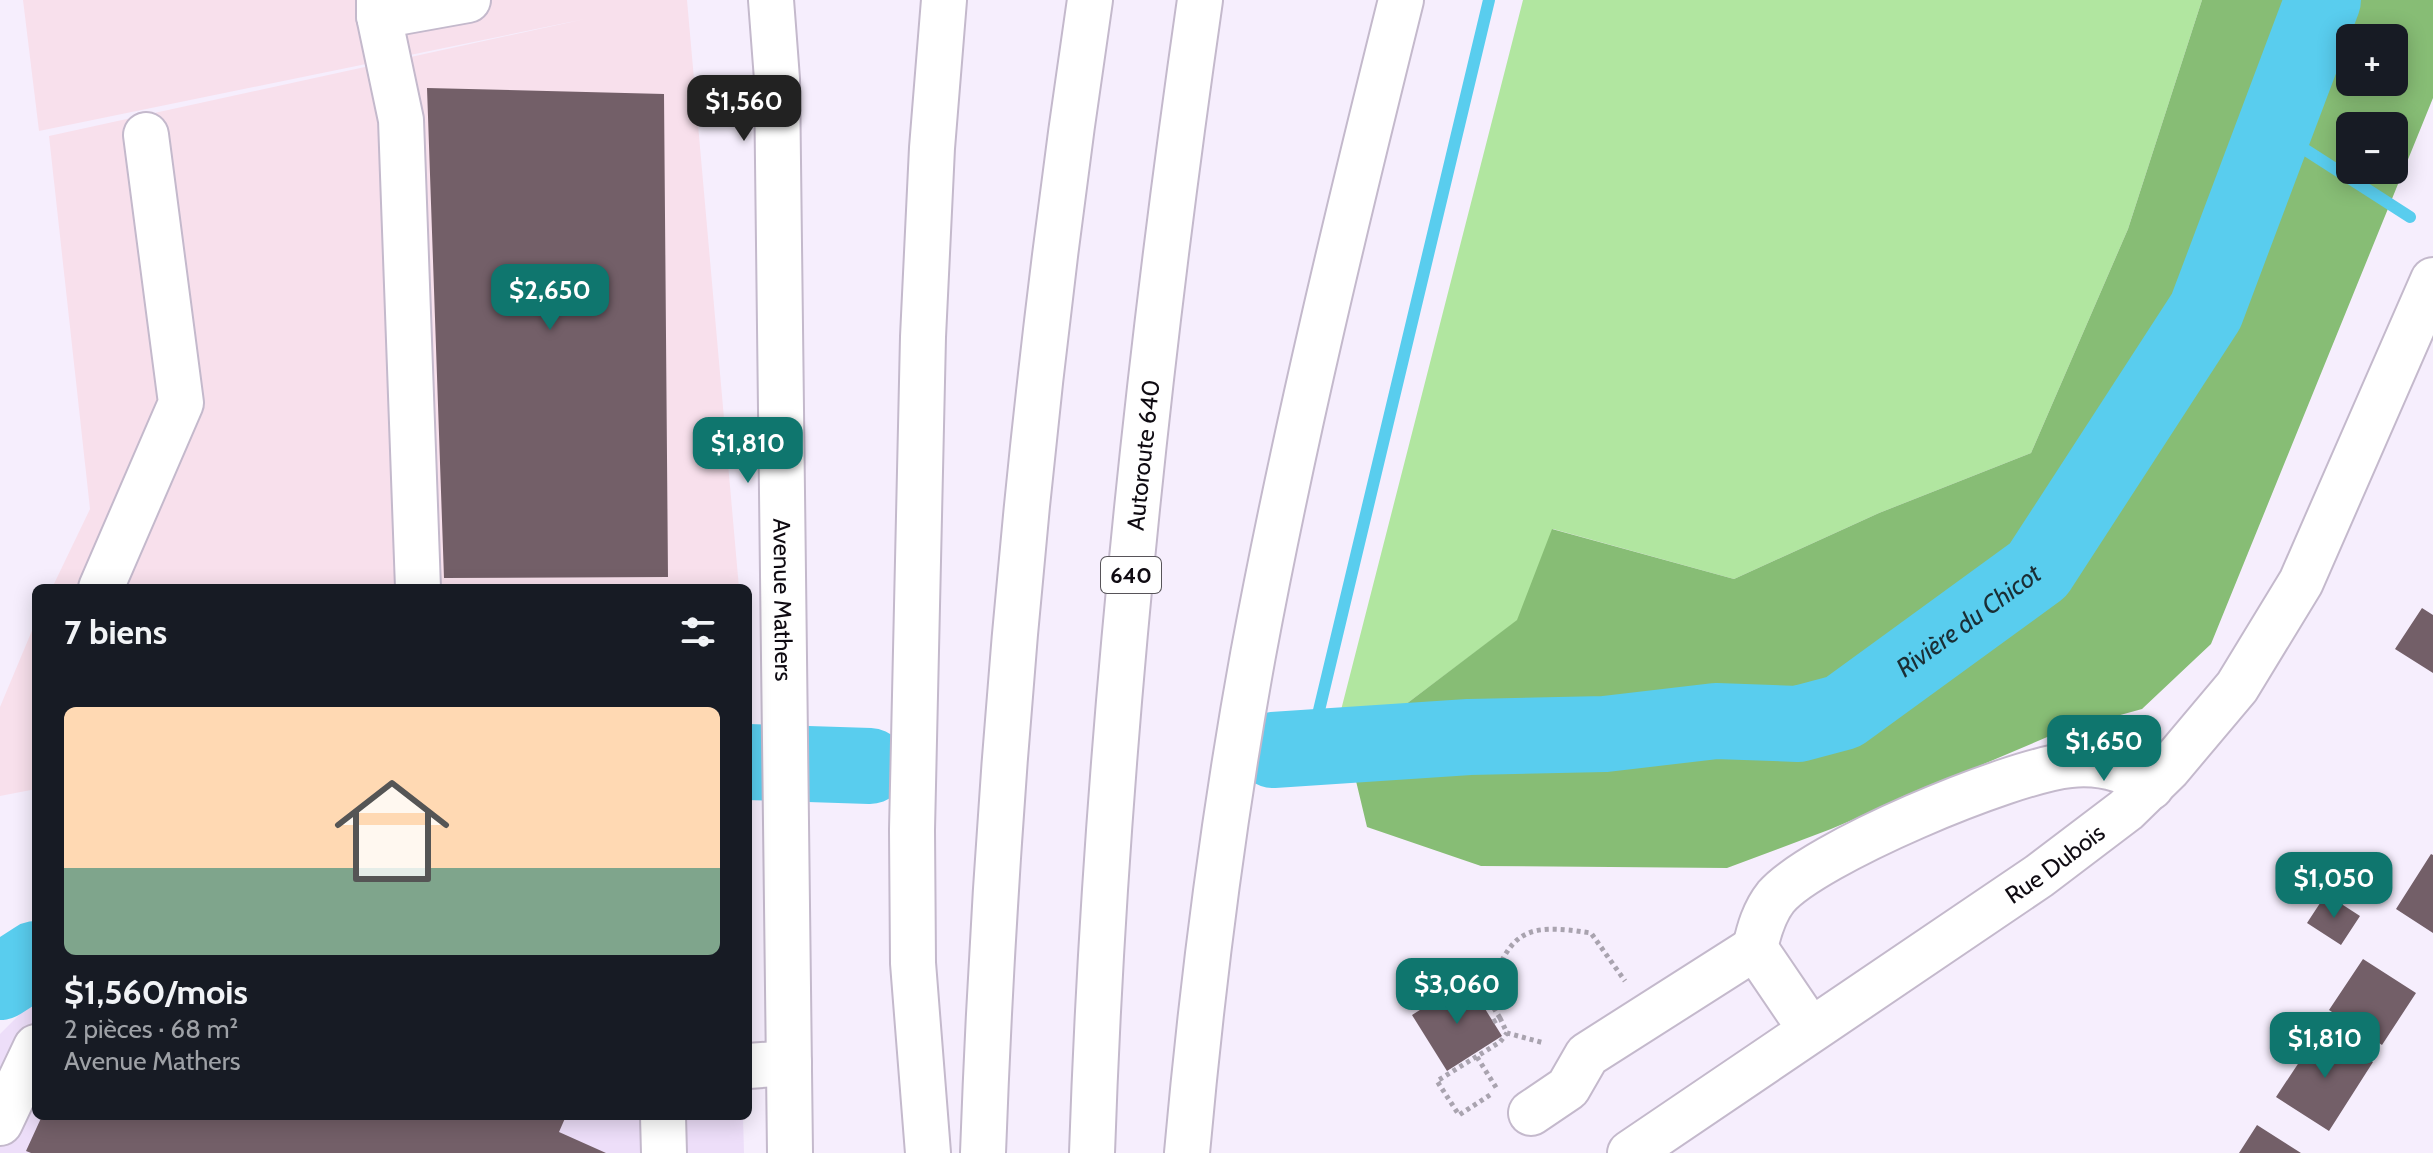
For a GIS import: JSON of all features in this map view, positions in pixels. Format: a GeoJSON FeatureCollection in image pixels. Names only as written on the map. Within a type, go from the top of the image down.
{"type":"FeatureCollection","features":[{"type":"Feature","properties":{"kind":"main road"},"geometry":{"type":"LineString","coordinates":[[418,584],[401,120],[379,8],[468,0]]}},
{"type":"Feature","properties":{"kind":"main road","name":"Avenue Mathers"},"geometry":{"type":"LineString","coordinates":[[771,0],[777,79],[765,600],[783,723],[785,823],[769,1064],[790,1153]]}},
{"type":"Feature","properties":{"kind":"main road"},"geometry":{"type":"LineString","coordinates":[[928,1153],[913,963],[912,801],[923,337],[932,148],[944,0]]}},
{"type":"Feature","properties":{"kind":"main road"},"geometry":{"type":"LineString","coordinates":[[983,1153],[1019,597],[1054,259],[1090,0]]}},
{"type":"Feature","properties":{"kind":"main road","name":"Autoroute 640"},"geometry":{"type":"LineString","coordinates":[[1092,1153],[1103,929],[1127,613],[1154,350],[1200,0]]}},
{"type":"Feature","properties":{"kind":"main road"},"geometry":{"type":"LineString","coordinates":[[1187,1153],[1208,950],[1254,654],[1305,407],[1401,0]]}},
{"type":"Feature","properties":{"kind":"main road"},"geometry":{"type":"LineString","coordinates":[[103,584],[181,403],[146,135]]}},
{"type":"Feature","properties":{"kind":"main road","name":"Rue Dubois"},"geometry":{"type":"LineString","coordinates":[[1630,1153],[2049,869],[2151,787],[2237,687],[2281,619],[2324,533],[2433,280]]}},
{"type":"Feature","properties":{"kind":"main road"},"geometry":{"type":"LineString","coordinates":[[1531,1113],[1568,1088],[1587,1055],[1755,948],[1761,923],[1775,899],[1790,884],[1839,854],[1961,796],[2025,773],[2070,764],[2097,764],[2125,771],[2151,787]]}},
{"type":"Feature","properties":{"kind":"main road"},"geometry":{"type":"LineString","coordinates":[[1755,948],[1810,1029]]}},
{"type":"Feature","properties":{"kind":"main road"},"geometry":{"type":"LineString","coordinates":[[0,1123],[32,1055]]}},
{"type":"Feature","properties":{"kind":"main road"},"geometry":{"type":"LineString","coordinates":[[663,1120],[664,1153]]}},
{"type":"Feature","properties":{"kind":"path"},"geometry":{"type":"LineString","coordinates":[[1477,1057],[1498,1090],[1459,1115],[1437,1081],[1500,1042],[1507,1033],[1487,997],[1507,947],[1541,928],[1591,933],[1615,964]]}},
{"type":"Feature","properties":{"kind":"path"},"geometry":{"type":"LineString","coordinates":[[1493,1022],[1500,1018]]}},
{"type":"Feature","properties":{"kind":"shaded area"},"geometry":{"type":"Polygon","coordinates":[[[23,0],[687,0],[739,584],[54,584],[90,509],[49,136],[585,19],[39,131],[23,0]]]}},
{"type":"Feature","properties":{"kind":"shaded area"},"geometry":{"type":"Polygon","coordinates":[[[32,631],[32,790],[0,796],[0,707],[32,631]]]}},
{"type":"Feature","properties":{"kind":"shaded area"},"geometry":{"type":"Polygon","coordinates":[[[32,1002],[32,1120],[743,1120],[744,1153],[0,1153],[0,1034],[32,1002]]]}},
{"type":"Feature","properties":{"kind":"green space"},"geometry":{"type":"Polygon","coordinates":[[[1523,0],[2202,0],[2128,229],[2031,453],[1879,513],[1734,579],[1553,529],[1518,620],[1397,711],[1340,714],[1523,0]]]}},
{"type":"Feature","properties":{"kind":"green space"},"geometry":{"type":"Polygon","coordinates":[[[2202,0],[2433,0],[2433,98],[2408,159],[2408,112],[2336,112],[2336,184],[2398,184],[2211,644],[2142,709],[2059,732],[1831,829],[1727,868],[1481,866],[1367,827],[1340,714],[1397,711],[1517,620],[1552,529],[1734,579],[1879,513],[2031,453],[2128,229],[2202,0]]]}},
{"type":"Feature","properties":{"kind":"building"},"geometry":{"type":"Polygon","coordinates":[[[427,88],[664,94],[668,577],[444,578],[427,88]]]}},
{"type":"Feature","properties":{"kind":"building"},"geometry":{"type":"Polygon","coordinates":[[[2422,608],[2433,615],[2433,673],[2395,649],[2422,608]]]}},
{"type":"Feature","properties":{"kind":"building"},"geometry":{"type":"Polygon","coordinates":[[[2433,855],[2433,933],[2396,909],[2433,855]]]}},
{"type":"Feature","properties":{"kind":"building"},"geometry":{"type":"Polygon","coordinates":[[[2326,894],[2360,916],[2341,945],[2307,923],[2326,894]]]}},
{"type":"Feature","properties":{"kind":"building"},"geometry":{"type":"Polygon","coordinates":[[[2363,959],[2416,993],[2382,1045],[2329,1010],[2363,959]]]}},
{"type":"Feature","properties":{"kind":"building"},"geometry":{"type":"Polygon","coordinates":[[[1467,980],[1502,1036],[1447,1071],[1412,1015],[1467,980]]]}},
{"type":"Feature","properties":{"kind":"building"},"geometry":{"type":"Polygon","coordinates":[[[2321,1029],[2373,1062],[2329,1131],[2276,1097],[2321,1029]]]}},
{"type":"Feature","properties":{"kind":"building"},"geometry":{"type":"Polygon","coordinates":[[[40,1120],[564,1120],[559,1132],[606,1153],[31,1153],[26,1151],[40,1120]]]}},
{"type":"Feature","properties":{"kind":"building"},"geometry":{"type":"Polygon","coordinates":[[[2257,1125],[2301,1153],[2239,1153],[2257,1125]]]}},
{"type":"Feature","properties":{"kind":"waterway"},"geometry":{"type":"LineString","coordinates":[[1310,748],[1489,0]]}},
{"type":"Feature","properties":{"kind":"waterway","name":"Rivière du Chicot"},"geometry":{"type":"LineString","coordinates":[[1273,750],[1469,737],[1605,734],[1716,721],[1798,724],[1843,712],[2038,570],[2206,311],[2323,0]]}},
{"type":"Feature","properties":{"kind":"waterway"},"geometry":{"type":"LineString","coordinates":[[2276,131],[2410,217]]}},
{"type":"Feature","properties":{"kind":"waterway","name":"Rivière du Chicot"},"geometry":{"type":"LineString","coordinates":[[752,762],[870,766]]}},
{"type":"Feature","properties":{"kind":"waterway","name":"Rivière du Chicot"},"geometry":{"type":"LineString","coordinates":[[0,982],[32,962]]}}]}
